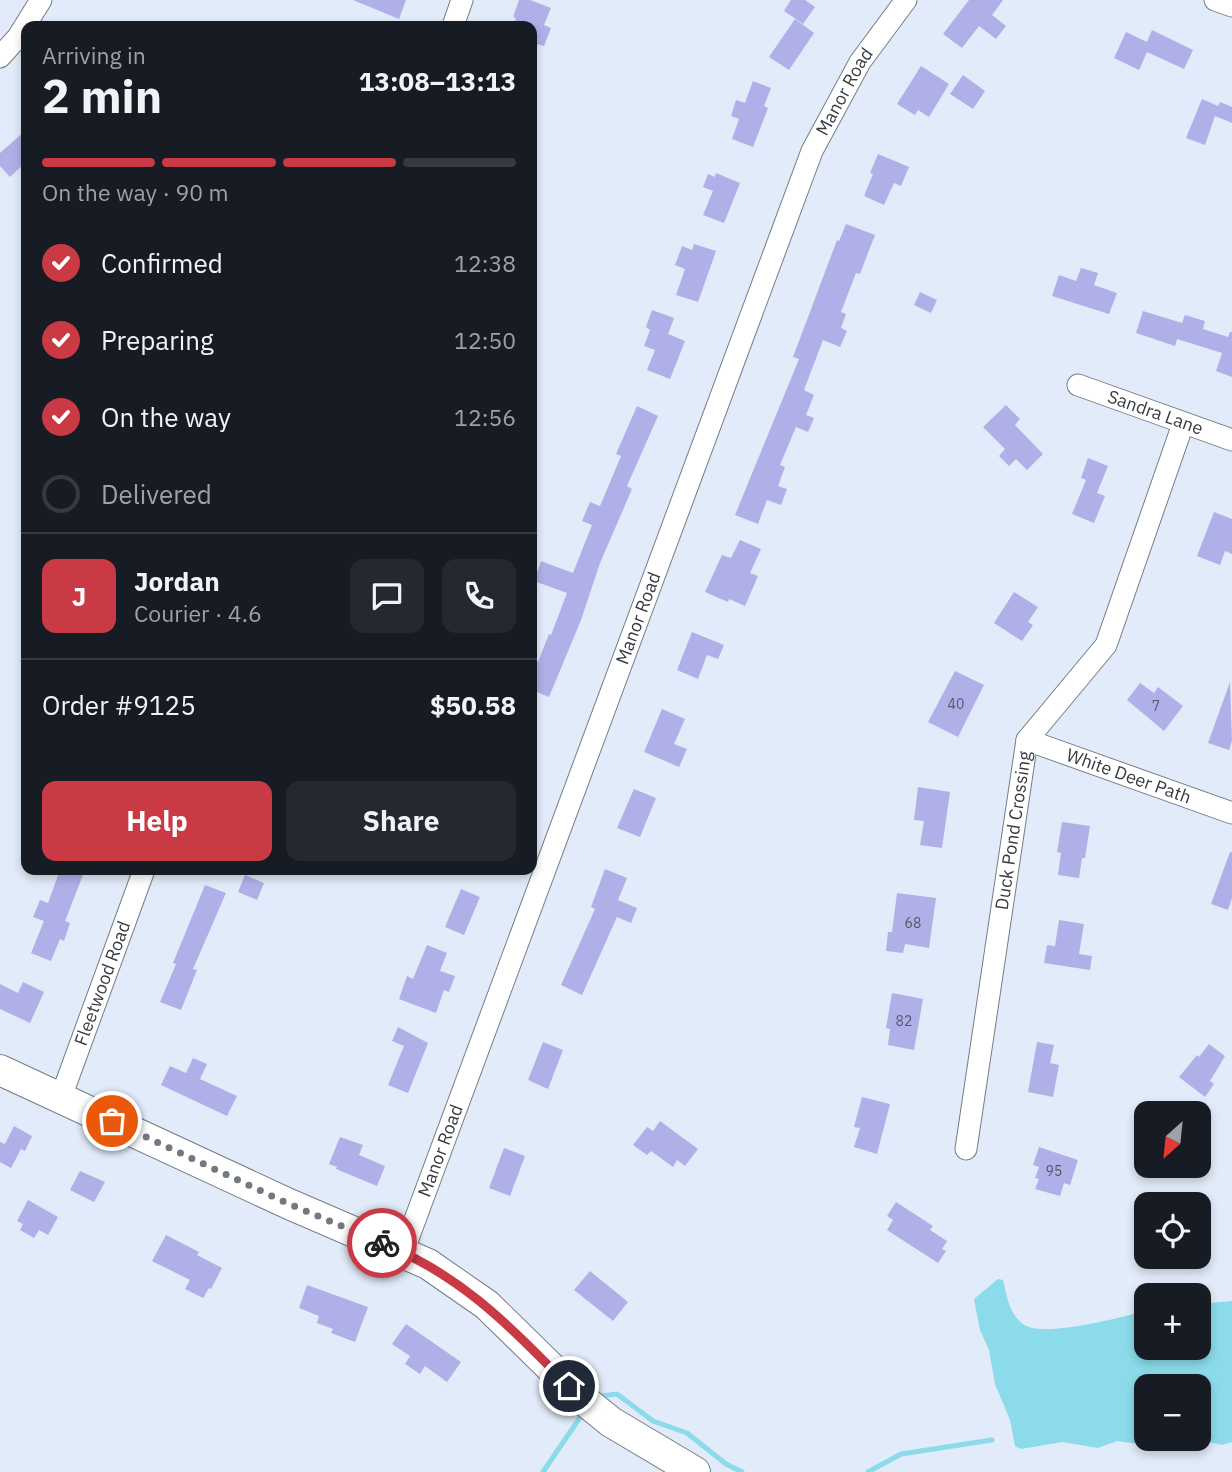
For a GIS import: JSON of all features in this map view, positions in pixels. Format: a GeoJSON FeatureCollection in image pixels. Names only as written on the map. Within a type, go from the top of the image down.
{"type":"FeatureCollection","features":[{"type":"Feature","properties":{"kind":"street"},"geometry":{"type":"LineString","coordinates":[[28,21],[41,0]]}},
{"type":"Feature","properties":{"kind":"street"},"geometry":{"type":"LineString","coordinates":[[455,21],[462,0]]}},
{"type":"Feature","properties":{"kind":"street","name":"Manor Road"},"geometry":{"type":"LineString","coordinates":[[403,1252],[812,152],[860,62],[906,0]]}},
{"type":"Feature","properties":{"kind":"street"},"geometry":{"type":"LineString","coordinates":[[1215,0],[1232,6]]}},
{"type":"Feature","properties":{"kind":"street"},"geometry":{"type":"LineString","coordinates":[[0,57],[21,32]]}},
{"type":"Feature","properties":{"kind":"street","name":"Sandra Lane"},"geometry":{"type":"LineString","coordinates":[[1078,385],[1232,440]]}},
{"type":"Feature","properties":{"kind":"street","name":"Duck Pond Crossing"},"geometry":{"type":"LineString","coordinates":[[966,1149],[1027,740],[1106,645],[1183,424]]}},
{"type":"Feature","properties":{"kind":"street","name":"White Deer Path"},"geometry":{"type":"LineString","coordinates":[[1027,740],[1232,813]]}},
{"type":"Feature","properties":{"kind":"street","name":"Fleetwood Road"},"geometry":{"type":"LineString","coordinates":[[61,1097],[142,875]]}},
{"type":"Feature","properties":{"kind":"street"},"geometry":{"type":"LineString","coordinates":[[0,1070],[289,1204],[403,1252],[449,1277],[487,1305],[584,1401],[611,1422],[695,1472]]}},
{"type":"Feature","properties":{"kind":"water"},"geometry":{"type":"Polygon","coordinates":[[[998,1279],[1003,1280],[1009,1304],[1018,1320],[1033,1328],[1064,1328],[1134,1314],[1134,1360],[1211,1360],[1211,1303],[1232,1301],[1232,1442],[1222,1445],[1211,1442],[1211,1374],[1134,1374],[1134,1443],[1117,1441],[1098,1448],[1062,1442],[1021,1449],[1015,1446],[1010,1420],[995,1384],[989,1350],[980,1330],[974,1299],[998,1279]]]}},
{"type":"Feature","properties":{"kind":"building"},"geometry":{"type":"Polygon","coordinates":[[[353,0],[406,0],[399,19],[353,0]]]}},
{"type":"Feature","properties":{"kind":"building"},"geometry":{"type":"Polygon","coordinates":[[[519,0],[530,0],[551,8],[544,25],[551,28],[544,46],[537,44],[537,21],[515,21],[516,18],[513,17],[519,0]]]}},
{"type":"Feature","properties":{"kind":"building"},"geometry":{"type":"Polygon","coordinates":[[[791,0],[805,0],[815,7],[803,24],[784,11],[791,0]]]}},
{"type":"Feature","properties":{"kind":"building"},"geometry":{"type":"Polygon","coordinates":[[[969,0],[1003,0],[992,15],[1006,26],[996,39],[979,26],[962,48],[943,34],[969,0]]]}},
{"type":"Feature","properties":{"kind":"building"},"geometry":{"type":"Polygon","coordinates":[[[795,19],[814,33],[789,70],[769,57],[795,19]]]}},
{"type":"Feature","properties":{"kind":"building"},"geometry":{"type":"Polygon","coordinates":[[[1152,30],[1193,50],[1184,69],[1147,52],[1139,70],[1114,58],[1126,32],[1147,42],[1152,30]]]}},
{"type":"Feature","properties":{"kind":"building"},"geometry":{"type":"Polygon","coordinates":[[[921,66],[949,84],[929,117],[918,110],[915,115],[897,104],[921,66]]]}},
{"type":"Feature","properties":{"kind":"building"},"geometry":{"type":"Polygon","coordinates":[[[963,75],[985,91],[973,109],[950,94],[963,75]]]}},
{"type":"Feature","properties":{"kind":"building"},"geometry":{"type":"Polygon","coordinates":[[[753,81],[771,88],[764,106],[768,108],[753,147],[732,139],[739,119],[731,116],[736,100],[745,103],[753,81]]]}},
{"type":"Feature","properties":{"kind":"building"},"geometry":{"type":"Polygon","coordinates":[[[1202,99],[1218,106],[1220,102],[1232,107],[1232,123],[1215,116],[1205,145],[1186,138],[1202,99]]]}},
{"type":"Feature","properties":{"kind":"building"},"geometry":{"type":"Polygon","coordinates":[[[21,134],[21,167],[10,177],[0,166],[0,153],[21,134]]]}},
{"type":"Feature","properties":{"kind":"building"},"geometry":{"type":"Polygon","coordinates":[[[878,154],[909,167],[901,186],[894,183],[884,205],[864,196],[878,154]]]}},
{"type":"Feature","properties":{"kind":"building"},"geometry":{"type":"Polygon","coordinates":[[[716,173],[740,183],[724,223],[703,215],[713,191],[703,187],[708,174],[715,177],[716,173]]]}},
{"type":"Feature","properties":{"kind":"building"},"geometry":{"type":"Polygon","coordinates":[[[846,224],[875,235],[841,312],[846,314],[841,328],[847,331],[840,347],[823,340],[804,390],[814,395],[806,415],[814,418],[808,432],[796,427],[780,465],[785,467],[778,486],[787,489],[781,505],[767,500],[758,524],[735,515],[799,359],[793,357],[837,240],[839,241],[846,224]]]}},
{"type":"Feature","properties":{"kind":"building"},"geometry":{"type":"Polygon","coordinates":[[[694,244],[716,251],[698,302],[676,295],[685,269],[675,265],[682,246],[692,250],[694,244]]]}},
{"type":"Feature","properties":{"kind":"building"},"geometry":{"type":"Polygon","coordinates":[[[1081,268],[1098,273],[1094,285],[1117,293],[1109,314],[1052,296],[1059,275],[1076,281],[1081,268]]]}},
{"type":"Feature","properties":{"kind":"building"},"geometry":{"type":"Polygon","coordinates":[[[920,292],[937,300],[931,313],[914,305],[920,292]]]}},
{"type":"Feature","properties":{"kind":"building"},"geometry":{"type":"Polygon","coordinates":[[[652,310],[674,318],[668,334],[685,341],[670,379],[647,370],[655,350],[644,346],[650,330],[646,327],[652,310]]]}},
{"type":"Feature","properties":{"kind":"building"},"geometry":{"type":"Polygon","coordinates":[[[1143,311],[1182,323],[1185,315],[1205,321],[1203,329],[1228,337],[1232,332],[1232,377],[1216,371],[1222,353],[1177,339],[1175,346],[1136,333],[1143,311]]]}},
{"type":"Feature","properties":{"kind":"building"},"geometry":{"type":"Polygon","coordinates":[[[1006,405],[1020,419],[1015,425],[1043,454],[1027,470],[1016,459],[1009,466],[999,456],[1005,449],[983,427],[1006,405]]]}},
{"type":"Feature","properties":{"kind":"building"},"geometry":{"type":"Polygon","coordinates":[[[637,406],[658,416],[627,486],[632,489],[600,563],[581,620],[549,697],[537,692],[537,662],[549,634],[551,635],[567,593],[537,582],[537,572],[541,561],[573,573],[592,525],[582,521],[590,502],[600,506],[621,456],[616,454],[637,406]]]}},
{"type":"Feature","properties":{"kind":"building"},"geometry":{"type":"Polygon","coordinates":[[[1088,458],[1108,466],[1097,493],[1105,496],[1094,523],[1072,514],[1086,480],[1081,478],[1088,458]]]}},
{"type":"Feature","properties":{"kind":"building"},"geometry":{"type":"Polygon","coordinates":[[[1214,512],[1232,519],[1232,554],[1225,551],[1220,565],[1197,556],[1214,512]]]}},
{"type":"Feature","properties":{"kind":"building"},"geometry":{"type":"Polygon","coordinates":[[[740,540],[761,549],[750,573],[758,576],[745,606],[705,592],[722,555],[731,558],[740,540]]]}},
{"type":"Feature","properties":{"kind":"building"},"geometry":{"type":"Polygon","coordinates":[[[1014,592],[1038,607],[1028,622],[1033,625],[1022,641],[994,623],[1014,592]]]}},
{"type":"Feature","properties":{"kind":"building"},"geometry":{"type":"Polygon","coordinates":[[[692,632],[724,645],[718,659],[707,655],[698,679],[677,670],[692,632]]]}},
{"type":"Feature","properties":{"kind":"building"},"geometry":{"type":"Polygon","coordinates":[[[955,671],[984,685],[958,737],[928,722],[955,671]]]}},
{"type":"Feature","properties":{"kind":"building"},"geometry":{"type":"Polygon","coordinates":[[[1230,682],[1232,741],[1229,750],[1208,743],[1230,682]]]}},
{"type":"Feature","properties":{"kind":"building"},"geometry":{"type":"Polygon","coordinates":[[[1140,683],[1154,693],[1158,687],[1183,706],[1164,731],[1127,700],[1140,683]]]}},
{"type":"Feature","properties":{"kind":"building"},"geometry":{"type":"Polygon","coordinates":[[[662,709],[685,719],[674,744],[687,749],[679,767],[644,752],[662,709]]]}},
{"type":"Feature","properties":{"kind":"building"},"geometry":{"type":"Polygon","coordinates":[[[918,787],[950,792],[942,848],[920,845],[924,821],[914,820],[918,787]]]}},
{"type":"Feature","properties":{"kind":"building"},"geometry":{"type":"Polygon","coordinates":[[[634,789],[656,798],[640,837],[617,828],[634,789]]]}},
{"type":"Feature","properties":{"kind":"building"},"geometry":{"type":"Polygon","coordinates":[[[1062,822],[1090,826],[1079,878],[1058,875],[1061,853],[1057,852],[1062,822]]]}},
{"type":"Feature","properties":{"kind":"building"},"geometry":{"type":"Polygon","coordinates":[[[1230,852],[1232,898],[1228,910],[1211,904],[1230,852]]]}},
{"type":"Feature","properties":{"kind":"building"},"geometry":{"type":"Polygon","coordinates":[[[605,869],[627,878],[618,900],[637,908],[631,923],[617,917],[582,995],[561,985],[595,909],[591,907],[605,869]]]}},
{"type":"Feature","properties":{"kind":"building"},"geometry":{"type":"Polygon","coordinates":[[[58,875],[83,875],[65,921],[70,923],[64,941],[60,939],[51,961],[31,953],[44,921],[33,917],[40,900],[48,903],[58,875]]]}},
{"type":"Feature","properties":{"kind":"building"},"geometry":{"type":"Polygon","coordinates":[[[245,875],[264,883],[257,900],[238,892],[245,875]]]}},
{"type":"Feature","properties":{"kind":"building"},"geometry":{"type":"Polygon","coordinates":[[[205,885],[226,893],[193,969],[197,970],[181,1010],[160,1002],[205,885]]]}},
{"type":"Feature","properties":{"kind":"building"},"geometry":{"type":"Polygon","coordinates":[[[461,889],[480,897],[464,935],[445,927],[461,889]]]}},
{"type":"Feature","properties":{"kind":"building"},"geometry":{"type":"Polygon","coordinates":[[[897,893],[936,898],[929,948],[905,944],[903,953],[886,951],[888,932],[892,932],[897,893]]]}},
{"type":"Feature","properties":{"kind":"building"},"geometry":{"type":"Polygon","coordinates":[[[1059,920],[1084,924],[1079,954],[1092,956],[1090,970],[1044,963],[1047,945],[1055,946],[1059,920]]]}},
{"type":"Feature","properties":{"kind":"building"},"geometry":{"type":"Polygon","coordinates":[[[427,945],[447,953],[440,971],[455,976],[449,992],[444,990],[436,1013],[399,999],[407,976],[413,979],[427,945]]]}},
{"type":"Feature","properties":{"kind":"building"},"geometry":{"type":"Polygon","coordinates":[[[23,982],[44,992],[30,1023],[0,1009],[0,984],[18,993],[23,982]]]}},
{"type":"Feature","properties":{"kind":"building"},"geometry":{"type":"Polygon","coordinates":[[[892,993],[923,999],[914,1050],[888,1045],[890,1029],[886,1028],[892,993]]]}},
{"type":"Feature","properties":{"kind":"building"},"geometry":{"type":"Polygon","coordinates":[[[398,1027],[428,1043],[408,1093],[388,1085],[404,1046],[392,1041],[398,1027]]]}},
{"type":"Feature","properties":{"kind":"building"},"geometry":{"type":"Polygon","coordinates":[[[543,1042],[563,1050],[548,1089],[528,1080],[543,1042]]]}},
{"type":"Feature","properties":{"kind":"building"},"geometry":{"type":"Polygon","coordinates":[[[1037,1042],[1054,1045],[1050,1063],[1059,1065],[1053,1097],[1028,1092],[1037,1042]]]}},
{"type":"Feature","properties":{"kind":"building"},"geometry":{"type":"Polygon","coordinates":[[[1209,1044],[1225,1056],[1210,1081],[1214,1084],[1205,1097],[1179,1077],[1209,1044]]]}},
{"type":"Feature","properties":{"kind":"building"},"geometry":{"type":"Polygon","coordinates":[[[193,1058],[207,1064],[200,1079],[237,1096],[227,1116],[161,1085],[170,1066],[186,1073],[193,1058]]]}},
{"type":"Feature","properties":{"kind":"building"},"geometry":{"type":"Polygon","coordinates":[[[862,1097],[890,1104],[877,1154],[854,1147],[860,1128],[854,1127],[862,1097]]]}},
{"type":"Feature","properties":{"kind":"building"},"geometry":{"type":"Polygon","coordinates":[[[660,1121],[698,1149],[685,1166],[677,1160],[673,1167],[651,1151],[647,1155],[633,1145],[647,1127],[653,1131],[660,1121]]]}},
{"type":"Feature","properties":{"kind":"building"},"geometry":{"type":"Polygon","coordinates":[[[14,1126],[32,1136],[25,1151],[21,1149],[11,1168],[0,1162],[0,1142],[5,1144],[14,1126]]]}},
{"type":"Feature","properties":{"kind":"building"},"geometry":{"type":"Polygon","coordinates":[[[340,1137],[363,1145],[359,1155],[385,1166],[377,1186],[329,1164],[340,1137]]]}},
{"type":"Feature","properties":{"kind":"building"},"geometry":{"type":"Polygon","coordinates":[[[1039,1147],[1078,1160],[1070,1185],[1064,1183],[1060,1196],[1035,1189],[1039,1179],[1035,1178],[1039,1167],[1033,1165],[1039,1147]]]}},
{"type":"Feature","properties":{"kind":"building"},"geometry":{"type":"Polygon","coordinates":[[[504,1148],[525,1156],[510,1196],[489,1188],[504,1148]]]}},
{"type":"Feature","properties":{"kind":"building"},"geometry":{"type":"Polygon","coordinates":[[[80,1171],[105,1182],[94,1202],[70,1190],[80,1171]]]}},
{"type":"Feature","properties":{"kind":"building"},"geometry":{"type":"Polygon","coordinates":[[[28,1200],[58,1217],[48,1235],[39,1230],[34,1238],[20,1230],[23,1224],[17,1221],[28,1200]]]}},
{"type":"Feature","properties":{"kind":"building"},"geometry":{"type":"Polygon","coordinates":[[[896,1202],[933,1226],[930,1230],[947,1241],[942,1249],[946,1251],[938,1263],[887,1230],[893,1220],[887,1216],[896,1202]]]}},
{"type":"Feature","properties":{"kind":"building"},"geometry":{"type":"Polygon","coordinates":[[[166,1235],[199,1252],[197,1255],[222,1268],[203,1298],[185,1289],[190,1280],[152,1261],[166,1235]]]}},
{"type":"Feature","properties":{"kind":"building"},"geometry":{"type":"Polygon","coordinates":[[[590,1271],[628,1302],[613,1321],[574,1290],[590,1271]]]}},
{"type":"Feature","properties":{"kind":"building"},"geometry":{"type":"Polygon","coordinates":[[[307,1285],[368,1307],[355,1342],[331,1333],[333,1329],[317,1323],[319,1316],[299,1308],[307,1285]]]}},
{"type":"Feature","properties":{"kind":"building"},"geometry":{"type":"Polygon","coordinates":[[[406,1324],[461,1362],[447,1382],[425,1366],[420,1374],[405,1364],[410,1356],[392,1344],[406,1324]]]}},
{"type":"Feature","properties":{"kind":"waterway"},"geometry":{"type":"LineString","coordinates":[[600,1396],[617,1394],[653,1421],[687,1433],[726,1464],[742,1472]]}},
{"type":"Feature","properties":{"kind":"waterway"},"geometry":{"type":"LineString","coordinates":[[543,1472],[581,1416]]}},
{"type":"Feature","properties":{"kind":"waterway"},"geometry":{"type":"LineString","coordinates":[[868,1472],[901,1454],[992,1440]]}},
{"type":"Feature","properties":{"kind":"way so far"},"geometry":{"type":"LineString","coordinates":[[112,1121],[289,1204],[382,1243]]}},
{"type":"Feature","properties":{"kind":"route"},"geometry":{"type":"LineString","coordinates":[[382,1243],[428,1264],[487,1305],[569,1386]]}}]}
